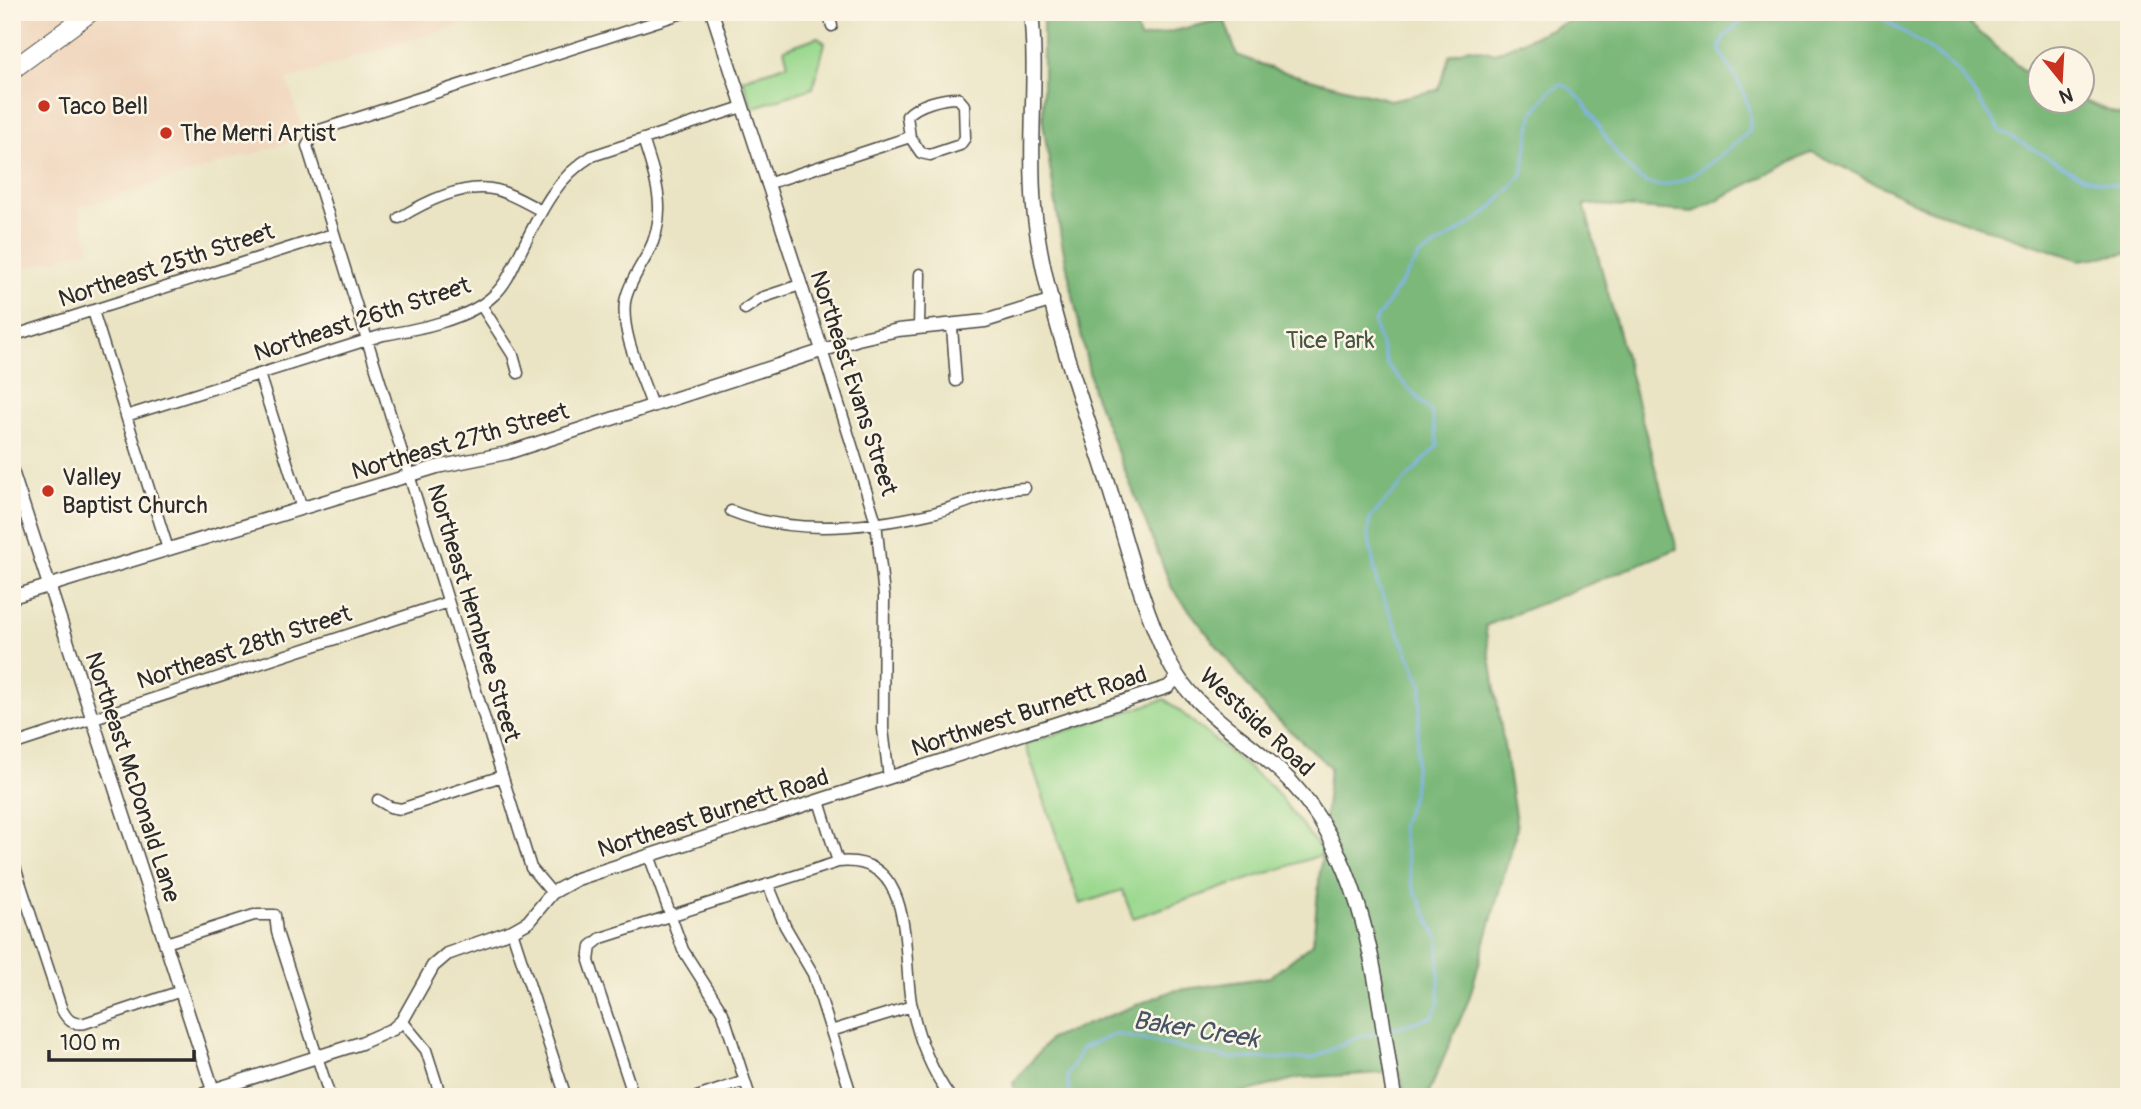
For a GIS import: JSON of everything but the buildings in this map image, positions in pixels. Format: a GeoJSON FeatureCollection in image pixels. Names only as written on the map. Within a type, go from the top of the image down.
{"type":"FeatureCollection","features":[{"type":"Feature","properties":{"kind":"highway"},"geometry":{"type":"LineString","coordinates":[[12,70],[91,12]]}},
{"type":"Feature","properties":{"kind":"main road","name":"Westside Road"},"geometry":{"type":"LineString","coordinates":[[1031,12],[1034,207],[1053,300],[1148,610],[1177,678],[1213,717],[1282,772],[1309,803],[1350,880],[1361,915],[1374,978],[1394,1097]]}},
{"type":"Feature","properties":{"kind":"street","name":"Northeast Hembree Street"},"geometry":{"type":"LineString","coordinates":[[552,893],[531,868],[307,155],[309,139],[320,130],[686,12]]}},
{"type":"Feature","properties":{"kind":"street","name":"Northeast Evans Street"},"geometry":{"type":"LineString","coordinates":[[712,12],[876,522],[884,596],[883,729],[889,778]]}},
{"type":"Feature","properties":{"kind":"street"},"geometry":{"type":"LineString","coordinates":[[828,12],[832,26]]}},
{"type":"Feature","properties":{"kind":"street"},"geometry":{"type":"LineString","coordinates":[[949,98],[958,98],[964,105],[965,138],[960,145],[930,155],[921,153],[910,137],[908,116],[914,109],[949,98]]}},
{"type":"Feature","properties":{"kind":"street","name":"Northeast 26th Street"},"geometry":{"type":"LineString","coordinates":[[126,416],[367,340],[416,328],[481,305],[505,283],[558,184],[577,165],[643,139],[742,107]]}},
{"type":"Feature","properties":{"kind":"street"},"geometry":{"type":"LineString","coordinates":[[767,184],[910,137]]}},
{"type":"Feature","properties":{"kind":"street"},"geometry":{"type":"LineString","coordinates":[[643,139],[660,196],[661,215],[651,247],[629,289],[625,318],[652,406]]}},
{"type":"Feature","properties":{"kind":"street"},"geometry":{"type":"LineString","coordinates":[[399,218],[419,205],[466,190],[484,188],[499,191],[542,211]]}},
{"type":"Feature","properties":{"kind":"street","name":"Northeast 25th Street"},"geometry":{"type":"LineString","coordinates":[[12,336],[333,234]]}},
{"type":"Feature","properties":{"kind":"street"},"geometry":{"type":"LineString","coordinates":[[919,328],[920,274]]}},
{"type":"Feature","properties":{"kind":"street"},"geometry":{"type":"LineString","coordinates":[[745,309],[761,298],[800,285]]}},
{"type":"Feature","properties":{"kind":"street","name":"Northeast 27th Street"},"geometry":{"type":"LineString","coordinates":[[12,597],[410,476],[490,459],[878,333],[952,327],[985,321],[1053,300]]}},
{"type":"Feature","properties":{"kind":"street"},"geometry":{"type":"LineString","coordinates":[[481,305],[513,355],[518,373]]}},
{"type":"Feature","properties":{"kind":"street"},"geometry":{"type":"LineString","coordinates":[[93,310],[169,549]]}},
{"type":"Feature","properties":{"kind":"street"},"geometry":{"type":"LineString","coordinates":[[952,327],[956,381]]}},
{"type":"Feature","properties":{"kind":"street"},"geometry":{"type":"LineString","coordinates":[[259,374],[302,509]]}},
{"type":"Feature","properties":{"kind":"street","name":"Northeast McDonald Lane"},"geometry":{"type":"LineString","coordinates":[[12,471],[214,1094]]}},
{"type":"Feature","properties":{"kind":"street"},"geometry":{"type":"LineString","coordinates":[[731,511],[758,522],[784,527],[876,522],[932,513],[1002,489],[1026,488]]}},
{"type":"Feature","properties":{"kind":"street","name":"Northeast 28th Street"},"geometry":{"type":"LineString","coordinates":[[12,745],[449,602]]}},
{"type":"Feature","properties":{"kind":"street","name":"Northwest Burnett Road"},"geometry":{"type":"LineString","coordinates":[[889,778],[1168,687],[1177,678]]}},
{"type":"Feature","properties":{"kind":"street"},"geometry":{"type":"LineString","coordinates":[[378,800],[390,807],[401,809],[502,776]]}},
{"type":"Feature","properties":{"kind":"street","name":"Northeast Burnett Road"},"geometry":{"type":"LineString","coordinates":[[552,893],[577,879],[889,778]]}},
{"type":"Feature","properties":{"kind":"street"},"geometry":{"type":"LineString","coordinates":[[819,802],[838,862]]}},
{"type":"Feature","properties":{"kind":"street"},"geometry":{"type":"LineString","coordinates":[[649,855],[683,950],[723,1013],[750,1097]]}},
{"type":"Feature","properties":{"kind":"street"},"geometry":{"type":"LineString","coordinates":[[12,858],[62,1010],[70,1021],[76,1024],[85,1023],[181,991]]}},
{"type":"Feature","properties":{"kind":"street"},"geometry":{"type":"LineString","coordinates":[[634,1097],[589,961],[591,946],[601,938],[838,862],[854,860],[872,864],[892,885],[904,936],[912,1006],[927,1056],[950,1097]]}},
{"type":"Feature","properties":{"kind":"street"},"geometry":{"type":"LineString","coordinates":[[768,884],[785,926],[813,974],[852,1097]]}},
{"type":"Feature","properties":{"kind":"street"},"geometry":{"type":"LineString","coordinates":[[193,1097],[214,1094],[381,1035],[402,1021],[433,966],[447,954],[512,931],[528,922],[552,893]]}},
{"type":"Feature","properties":{"kind":"street"},"geometry":{"type":"LineString","coordinates":[[166,943],[254,915],[275,915],[277,932],[330,1097]]}},
{"type":"Feature","properties":{"kind":"street"},"geometry":{"type":"LineString","coordinates":[[512,931],[566,1097]]}},
{"type":"Feature","properties":{"kind":"street"},"geometry":{"type":"LineString","coordinates":[[831,1031],[912,1006]]}},
{"type":"Feature","properties":{"kind":"street"},"geometry":{"type":"LineString","coordinates":[[402,1021],[426,1049],[441,1097]]}},
{"type":"Feature","properties":{"kind":"street"},"geometry":{"type":"LineString","coordinates":[[697,1097],[745,1081]]}},
{"type":"Feature","properties":{"kind":"shaded area"},"geometry":{"type":"Polygon","coordinates":[[[12,12],[497,13],[287,79],[305,137],[78,208],[90,249],[12,272],[12,12]]]}},
{"type":"Feature","properties":{"kind":"green space","name":"Tice Park"},"geometry":{"type":"Polygon","coordinates":[[[1043,12],[1132,12],[1140,39],[1224,19],[1237,55],[1276,70],[1390,100],[1438,90],[1450,55],[1469,48],[1495,53],[1590,12],[1956,12],[2025,72],[2025,116],[2096,116],[2096,106],[2129,119],[2129,253],[2080,260],[1928,209],[1812,152],[1693,212],[1584,204],[1677,549],[1485,626],[1517,828],[1469,999],[1427,1097],[1405,1097],[1399,1072],[1298,1078],[1226,1097],[1017,1097],[1013,1083],[1050,1039],[1172,991],[1270,977],[1313,943],[1330,767],[1265,708],[1172,588],[1093,391],[1062,243],[1043,123],[1043,12]]]}},
{"type":"Feature","properties":{"kind":"green space"},"geometry":{"type":"Polygon","coordinates":[[[818,37],[825,43],[813,88],[752,108],[743,79],[788,64],[784,49],[818,37]]]}},
{"type":"Feature","properties":{"kind":"green space"},"geometry":{"type":"Polygon","coordinates":[[[1165,699],[1273,788],[1324,854],[1133,918],[1122,890],[1080,904],[1025,744],[1165,699]]]}},
{"type":"Feature","properties":{"kind":"waterway","name":"Baker Creek"},"geometry":{"type":"LineString","coordinates":[[1389,1029],[1432,1017],[1439,1002],[1439,941],[1412,885],[1401,826],[1413,794],[1422,685],[1377,583],[1368,533],[1370,518],[1438,445],[1431,412],[1387,365],[1374,323],[1419,256],[1483,216],[1514,185],[1522,174],[1533,113],[1551,90],[1562,84],[1582,100],[1626,166],[1639,178],[1652,184],[1682,180],[1726,151],[1749,132],[1750,121],[1742,89],[1719,49],[1724,37],[1752,12]]}},
{"type":"Feature","properties":{"kind":"waterway","name":"Baker Creek"},"geometry":{"type":"LineString","coordinates":[[1873,12],[1934,52],[1957,71],[2002,132],[2083,177],[2115,185],[2129,185]]}},
{"type":"Feature","properties":{"kind":"waterway","name":"Baker Creek"},"geometry":{"type":"LineString","coordinates":[[1070,1097],[1067,1076],[1082,1048],[1116,1034],[1230,1058],[1311,1059],[1356,1038],[1379,1032]]}},
{"type":"Feature","properties":{"kind":"place","name":"Taco Bell"},"geometry":{"type":"Point","coordinates":[44,106]}},
{"type":"Feature","properties":{"kind":"place","name":"The Merri Artist"},"geometry":{"type":"Point","coordinates":[166,133]}},
{"type":"Feature","properties":{"kind":"place","name":"Valley Baptist Church"},"geometry":{"type":"Point","coordinates":[48,491]}}]}
